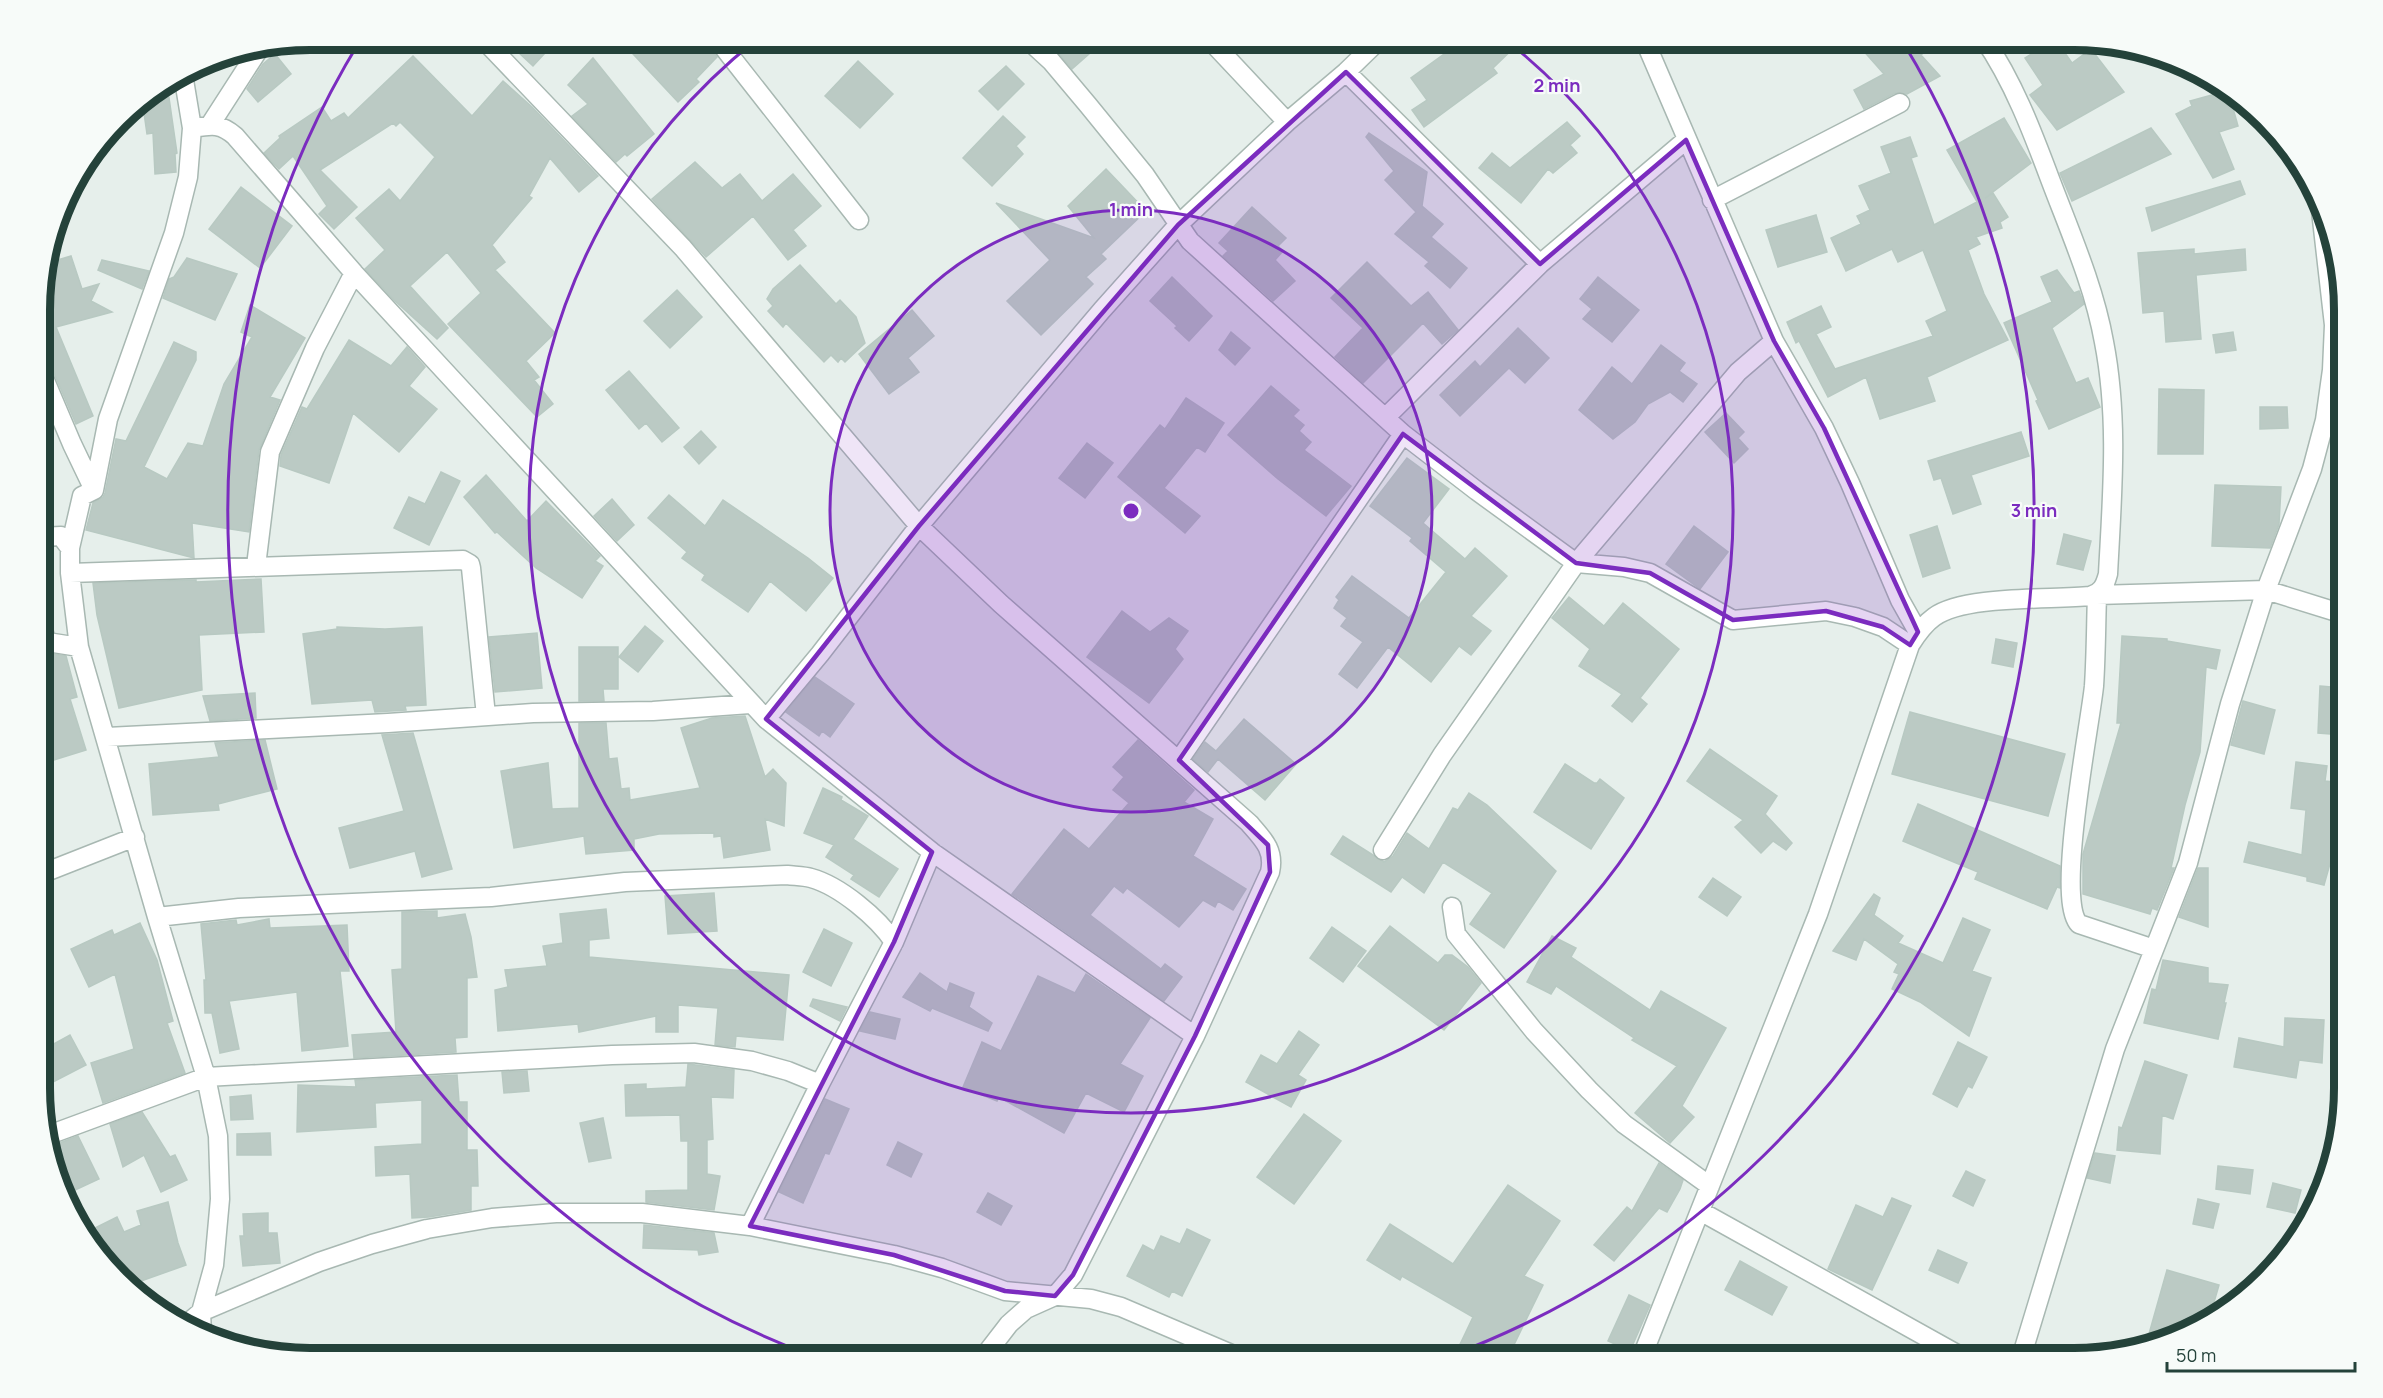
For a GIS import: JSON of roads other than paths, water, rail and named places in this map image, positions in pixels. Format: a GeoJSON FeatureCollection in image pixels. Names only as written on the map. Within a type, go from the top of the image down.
{"type":"FeatureCollection","features":[{"type":"Feature","properties":{"kind":"street"},"geometry":{"type":"LineString","coordinates":[[494,50],[683,248],[919,526],[1001,604],[1249,823],[1268,844],[1272,864],[1195,1036],[1073,1275],[1055,1296],[1026,1310],[1009,1324],[990,1348]]}},
{"type":"Feature","properties":{"kind":"street"},"geometry":{"type":"LineString","coordinates":[[726,50],[859,220]]}},
{"type":"Feature","properties":{"kind":"street"},"geometry":{"type":"LineString","coordinates":[[1039,50],[1051,61],[1145,175],[1190,241],[1403,434],[1576,563],[1624,567],[1650,573],[1733,620],[1826,611],[1855,617],[1914,639]]}},
{"type":"Feature","properties":{"kind":"street"},"geometry":{"type":"LineString","coordinates":[[1219,50],[1287,122]]}},
{"type":"Feature","properties":{"kind":"street"},"geometry":{"type":"LineString","coordinates":[[765,719],[820,654],[919,526],[1102,310],[1178,225],[1287,122],[1369,50]]}},
{"type":"Feature","properties":{"kind":"street"},"geometry":{"type":"LineString","coordinates":[[1649,50],[1774,341],[1824,428],[1850,483],[1900,600],[1914,639]]}},
{"type":"Feature","properties":{"kind":"street"},"geometry":{"type":"LineString","coordinates":[[1990,50],[2015,94],[2042,156],[2075,244],[2095,304],[2104,343],[2112,400],[2114,448],[2108,574],[2097,595],[2094,687],[2079,782],[2072,865],[2074,919],[2079,924],[2154,949]]}},
{"type":"Feature","properties":{"kind":"street"},"geometry":{"type":"LineString","coordinates":[[94,490],[108,420],[174,233],[201,127],[254,55]]}},
{"type":"Feature","properties":{"kind":"street"},"geometry":{"type":"LineString","coordinates":[[1346,72],[1540,264]]}},
{"type":"Feature","properties":{"kind":"street"},"geometry":{"type":"LineString","coordinates":[[185,81],[201,127]]}},
{"type":"Feature","properties":{"kind":"street"},"geometry":{"type":"LineString","coordinates":[[1712,200],[1900,103]]}},
{"type":"Feature","properties":{"kind":"street"},"geometry":{"type":"LineString","coordinates":[[201,127],[225,127],[236,136],[354,273],[765,719],[932,852],[1195,1036]]}},
{"type":"Feature","properties":{"kind":"street"},"geometry":{"type":"LineString","coordinates":[[1386,417],[1540,264],[1686,140]]}},
{"type":"Feature","properties":{"kind":"street"},"geometry":{"type":"LineString","coordinates":[[2024,1348],[2115,1049],[2188,863],[2230,704],[2266,590],[2312,469],[2325,420],[2332,370],[2334,325],[2324,240]]}},
{"type":"Feature","properties":{"kind":"street"},"geometry":{"type":"LineString","coordinates":[[256,566],[270,452],[315,348],[341,302],[354,273]]}},
{"type":"Feature","properties":{"kind":"street"},"geometry":{"type":"LineString","coordinates":[[1383,850],[1442,755],[1576,563],[1738,372],[1774,341]]}},
{"type":"Feature","properties":{"kind":"street"},"geometry":{"type":"LineString","coordinates":[[50,392],[94,490]]}},
{"type":"Feature","properties":{"kind":"street"},"geometry":{"type":"LineString","coordinates":[[1179,760],[1403,434]]}},
{"type":"Feature","properties":{"kind":"street"},"geometry":{"type":"LineString","coordinates":[[94,490],[82,496],[70,548],[70,573],[79,646],[206,1077],[218,1137],[220,1199],[214,1265],[201,1312],[202,1325]]}},
{"type":"Feature","properties":{"kind":"street"},"geometry":{"type":"LineString","coordinates":[[50,537],[61,536],[70,548]]}},
{"type":"Feature","properties":{"kind":"street"},"geometry":{"type":"LineString","coordinates":[[70,573],[466,561],[471,568],[486,716]]}},
{"type":"Feature","properties":{"kind":"street"},"geometry":{"type":"LineString","coordinates":[[1645,1348],[1818,914],[1914,639],[1935,616],[1962,606],[2097,595],[2266,590],[2334,611]]}},
{"type":"Feature","properties":{"kind":"street"},"geometry":{"type":"LineString","coordinates":[[50,642],[79,646]]}},
{"type":"Feature","properties":{"kind":"street"},"geometry":{"type":"LineString","coordinates":[[107,737],[388,723],[533,713],[653,711],[750,704]]}},
{"type":"Feature","properties":{"kind":"street"},"geometry":{"type":"LineString","coordinates":[[50,870],[135,837]]}},
{"type":"Feature","properties":{"kind":"street"},"geometry":{"type":"LineString","coordinates":[[750,1226],[894,942],[932,852]]}},
{"type":"Feature","properties":{"kind":"street"},"geometry":{"type":"LineString","coordinates":[[157,917],[239,908],[491,897],[625,882],[787,875],[812,878],[832,888],[871,916],[894,942]]}},
{"type":"Feature","properties":{"kind":"street"},"geometry":{"type":"LineString","coordinates":[[1452,907],[1456,934],[1563,1063],[1624,1124],[1710,1186]]}},
{"type":"Feature","properties":{"kind":"street"},"geometry":{"type":"LineString","coordinates":[[53,1133],[206,1077],[612,1055],[694,1053],[752,1061],[788,1071],[820,1084]]}},
{"type":"Feature","properties":{"kind":"street"},"geometry":{"type":"LineString","coordinates":[[1700,1211],[1944,1348]]}},
{"type":"Feature","properties":{"kind":"street"},"geometry":{"type":"LineString","coordinates":[[191,1320],[201,1312],[319,1262],[372,1244],[428,1229],[492,1218],[556,1213],[642,1213],[750,1226],[894,1255],[942,1268],[1005,1291],[1092,1299],[1121,1307],[1217,1348]]}}]}
